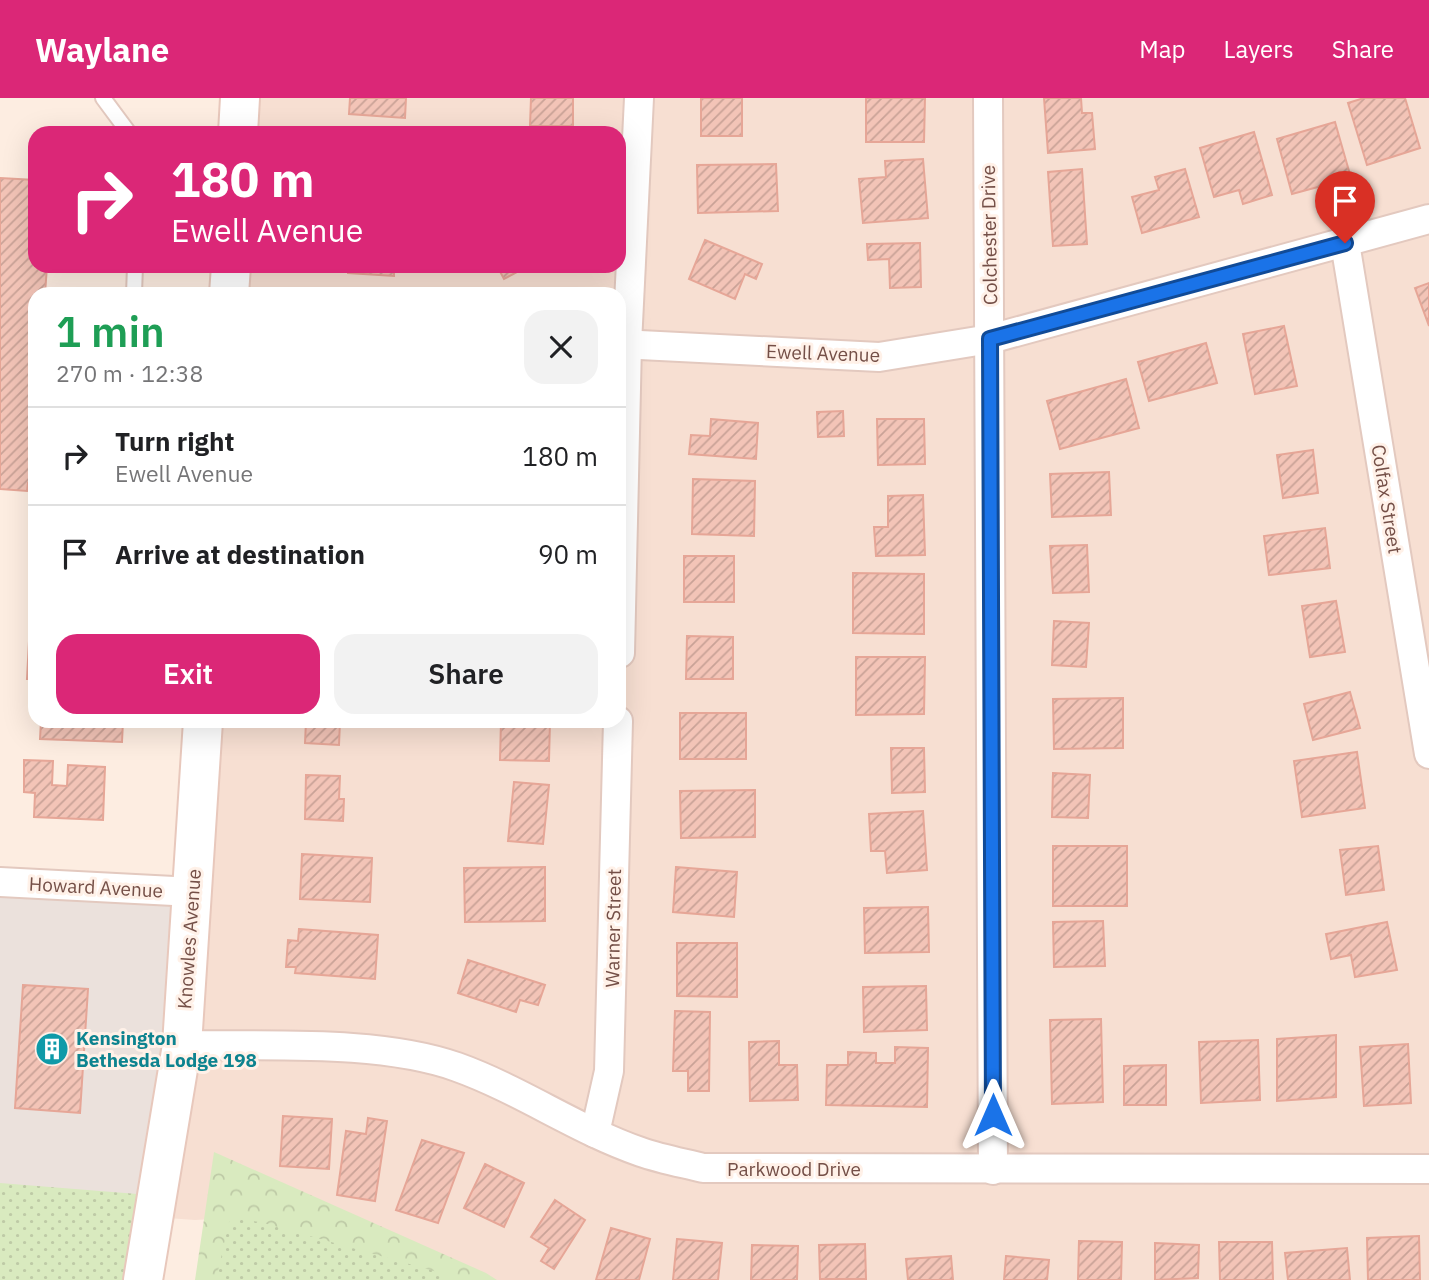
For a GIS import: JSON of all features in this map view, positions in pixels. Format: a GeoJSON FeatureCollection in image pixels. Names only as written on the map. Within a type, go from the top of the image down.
{"type":"FeatureCollection","features":[{"type":"Feature","properties":{"kind":"main road"},"geometry":{"type":"LineString","coordinates":[[238,126],[240,98]]}},
{"type":"Feature","properties":{"kind":"main road","name":"Knowles Avenue"},"geometry":{"type":"LineString","coordinates":[[143,1280],[181,1045],[203,728]]}},
{"type":"Feature","properties":{"kind":"street"},"geometry":{"type":"LineString","coordinates":[[626,298],[639,98]]}},
{"type":"Feature","properties":{"kind":"street","name":"Colchester Drive"},"geometry":{"type":"LineString","coordinates":[[988,98],[993,1170]]}},
{"type":"Feature","properties":{"kind":"street","name":"Ewell Avenue"},"geometry":{"type":"LineString","coordinates":[[626,344],[879,357],[990,339],[1429,219]]}},
{"type":"Feature","properties":{"kind":"street","name":"Colfax Street"},"geometry":{"type":"LineString","coordinates":[[1345,243],[1429,754]]}},
{"type":"Feature","properties":{"kind":"street","name":"Warner Street"},"geometry":{"type":"LineString","coordinates":[[595,1133],[609,1071],[618,728]]}},
{"type":"Feature","properties":{"kind":"street","name":"Howard Avenue"},"geometry":{"type":"LineString","coordinates":[[0,882],[193,892]]}},
{"type":"Feature","properties":{"kind":"street","name":"Parkwood Drive"},"geometry":{"type":"LineString","coordinates":[[181,1045],[285,1046],[404,1054],[455,1066],[497,1083],[595,1133],[642,1153],[703,1168],[1429,1169]]}},
{"type":"Feature","properties":{"kind":"lane"},"geometry":{"type":"LineString","coordinates":[[103,98],[124,126]]}},
{"type":"Feature","properties":{"kind":"shaded area"},"geometry":{"type":"Polygon","coordinates":[[[240,98],[1429,98],[1429,1280],[451,1280],[230,1218],[195,1220],[154,1217],[202,728],[626,728],[626,287],[230,287],[230,273],[626,273],[626,126],[238,126],[240,98]]]}},
{"type":"Feature","properties":{"kind":"shaded area"},"geometry":{"type":"Polygon","coordinates":[[[0,882],[193,892],[154,1217],[0,1205],[0,882]]]}},
{"type":"Feature","properties":{"kind":"green space"},"geometry":{"type":"Polygon","coordinates":[[[214,1152],[486,1273],[497,1280],[195,1280],[214,1152]]]}},
{"type":"Feature","properties":{"kind":"green space"},"geometry":{"type":"Polygon","coordinates":[[[0,1183],[150,1195],[132,1280],[0,1280],[0,1183]]]}},
{"type":"Feature","properties":{"kind":"green space"},"geometry":{"type":"Polygon","coordinates":[[[230,1218],[260,1222],[434,1271],[451,1280],[216,1280],[230,1218]]]}},
{"type":"Feature","properties":{"kind":"building"},"geometry":{"type":"Polygon","coordinates":[[[350,98],[406,98],[405,118],[349,114],[350,98]]]}},
{"type":"Feature","properties":{"kind":"building"},"geometry":{"type":"Polygon","coordinates":[[[531,98],[573,98],[573,126],[530,126],[531,98]]]}},
{"type":"Feature","properties":{"kind":"building"},"geometry":{"type":"Polygon","coordinates":[[[701,98],[742,98],[742,136],[701,136],[701,98]]]}},
{"type":"Feature","properties":{"kind":"building"},"geometry":{"type":"Polygon","coordinates":[[[866,98],[925,98],[924,142],[866,142],[866,98]]]}},
{"type":"Feature","properties":{"kind":"building"},"geometry":{"type":"Polygon","coordinates":[[[1044,98],[1081,98],[1082,113],[1092,113],[1095,149],[1048,153],[1044,98]]]}},
{"type":"Feature","properties":{"kind":"building"},"geometry":{"type":"Polygon","coordinates":[[[1364,98],[1405,98],[1420,148],[1367,165],[1348,103],[1364,98]]]}},
{"type":"Feature","properties":{"kind":"building"},"geometry":{"type":"Polygon","coordinates":[[[1335,122],[1351,178],[1292,194],[1277,139],[1335,122]]]}},
{"type":"Feature","properties":{"kind":"building"},"geometry":{"type":"Polygon","coordinates":[[[1254,132],[1272,195],[1243,204],[1239,190],[1214,197],[1200,148],[1254,132]]]}},
{"type":"Feature","properties":{"kind":"building"},"geometry":{"type":"Polygon","coordinates":[[[923,159],[928,218],[863,223],[859,179],[886,177],[885,161],[923,159]]]}},
{"type":"Feature","properties":{"kind":"building"},"geometry":{"type":"Polygon","coordinates":[[[776,164],[778,211],[698,213],[697,165],[776,164]]]}},
{"type":"Feature","properties":{"kind":"building"},"geometry":{"type":"Polygon","coordinates":[[[1082,169],[1087,244],[1053,246],[1048,172],[1082,169]]]}},
{"type":"Feature","properties":{"kind":"building"},"geometry":{"type":"Polygon","coordinates":[[[1185,169],[1199,217],[1142,233],[1132,197],[1159,190],[1155,177],[1185,169]]]}},
{"type":"Feature","properties":{"kind":"building"},"geometry":{"type":"Polygon","coordinates":[[[0,178],[28,180],[28,273],[46,273],[46,287],[28,287],[27,491],[0,489],[0,178]]]}},
{"type":"Feature","properties":{"kind":"building"},"geometry":{"type":"Polygon","coordinates":[[[705,240],[762,264],[756,279],[745,274],[735,299],[689,279],[705,240]]]}},
{"type":"Feature","properties":{"kind":"building"},"geometry":{"type":"Polygon","coordinates":[[[920,243],[921,287],[890,288],[889,259],[868,260],[867,244],[920,243]]]}},
{"type":"Feature","properties":{"kind":"building"},"geometry":{"type":"Polygon","coordinates":[[[348,273],[394,273],[394,276],[348,273]]]}},
{"type":"Feature","properties":{"kind":"building"},"geometry":{"type":"Polygon","coordinates":[[[501,273],[515,273],[504,279],[501,273]]]}},
{"type":"Feature","properties":{"kind":"building"},"geometry":{"type":"Polygon","coordinates":[[[1429,283],[1429,326],[1415,288],[1429,283]]]}},
{"type":"Feature","properties":{"kind":"building"},"geometry":{"type":"Polygon","coordinates":[[[1284,326],[1297,386],[1255,394],[1243,334],[1284,326]]]}},
{"type":"Feature","properties":{"kind":"building"},"geometry":{"type":"Polygon","coordinates":[[[1206,343],[1217,383],[1149,401],[1138,362],[1206,343]]]}},
{"type":"Feature","properties":{"kind":"building"},"geometry":{"type":"Polygon","coordinates":[[[1126,379],[1139,428],[1060,449],[1047,401],[1126,379]]]}},
{"type":"Feature","properties":{"kind":"building"},"geometry":{"type":"Polygon","coordinates":[[[843,411],[844,436],[818,437],[817,412],[843,411]]]}},
{"type":"Feature","properties":{"kind":"building"},"geometry":{"type":"Polygon","coordinates":[[[711,419],[758,423],[756,459],[689,454],[691,435],[710,436],[711,419]]]}},
{"type":"Feature","properties":{"kind":"building"},"geometry":{"type":"Polygon","coordinates":[[[877,419],[924,419],[925,464],[878,465],[877,419]]]}},
{"type":"Feature","properties":{"kind":"building"},"geometry":{"type":"Polygon","coordinates":[[[1313,450],[1318,493],[1283,498],[1277,455],[1313,450]]]}},
{"type":"Feature","properties":{"kind":"building"},"geometry":{"type":"Polygon","coordinates":[[[1109,472],[1111,515],[1052,517],[1050,474],[1109,472]]]}},
{"type":"Feature","properties":{"kind":"building"},"geometry":{"type":"Polygon","coordinates":[[[693,479],[755,481],[754,536],[692,534],[693,479]]]}},
{"type":"Feature","properties":{"kind":"building"},"geometry":{"type":"Polygon","coordinates":[[[923,495],[925,555],[876,556],[874,527],[888,527],[888,496],[923,495]]]}},
{"type":"Feature","properties":{"kind":"building"},"geometry":{"type":"Polygon","coordinates":[[[1325,528],[1330,568],[1269,575],[1264,536],[1325,528]]]}},
{"type":"Feature","properties":{"kind":"building"},"geometry":{"type":"Polygon","coordinates":[[[1087,545],[1089,592],[1053,593],[1050,546],[1087,545]]]}},
{"type":"Feature","properties":{"kind":"building"},"geometry":{"type":"Polygon","coordinates":[[[684,556],[734,556],[734,602],[684,602],[684,556]]]}},
{"type":"Feature","properties":{"kind":"building"},"geometry":{"type":"Polygon","coordinates":[[[853,573],[924,574],[924,634],[853,633],[853,573]]]}},
{"type":"Feature","properties":{"kind":"building"},"geometry":{"type":"Polygon","coordinates":[[[1336,601],[1345,652],[1310,657],[1302,606],[1336,601]]]}},
{"type":"Feature","properties":{"kind":"building"},"geometry":{"type":"Polygon","coordinates":[[[1054,621],[1089,623],[1086,667],[1052,665],[1054,621]]]}},
{"type":"Feature","properties":{"kind":"building"},"geometry":{"type":"Polygon","coordinates":[[[687,636],[733,637],[733,679],[686,679],[687,636]]]}},
{"type":"Feature","properties":{"kind":"building"},"geometry":{"type":"Polygon","coordinates":[[[856,657],[925,657],[924,714],[856,715],[856,657]]]}},
{"type":"Feature","properties":{"kind":"building"},"geometry":{"type":"Polygon","coordinates":[[[1350,692],[1360,728],[1313,740],[1304,704],[1350,692]]]}},
{"type":"Feature","properties":{"kind":"building"},"geometry":{"type":"Polygon","coordinates":[[[1123,698],[1123,748],[1054,749],[1053,699],[1123,698]]]}},
{"type":"Feature","properties":{"kind":"building"},"geometry":{"type":"Polygon","coordinates":[[[680,713],[746,713],[746,759],[680,759],[680,713]]]}},
{"type":"Feature","properties":{"kind":"building"},"geometry":{"type":"Polygon","coordinates":[[[41,728],[123,728],[122,742],[40,739],[41,728]]]}},
{"type":"Feature","properties":{"kind":"building"},"geometry":{"type":"Polygon","coordinates":[[[306,728],[340,728],[339,745],[305,743],[306,728]]]}},
{"type":"Feature","properties":{"kind":"building"},"geometry":{"type":"Polygon","coordinates":[[[501,728],[550,728],[549,761],[500,760],[501,728]]]}},
{"type":"Feature","properties":{"kind":"building"},"geometry":{"type":"Polygon","coordinates":[[[891,748],[924,748],[925,792],[892,793],[891,748]]]}},
{"type":"Feature","properties":{"kind":"building"},"geometry":{"type":"Polygon","coordinates":[[[1357,752],[1365,808],[1302,817],[1294,761],[1357,752]]]}},
{"type":"Feature","properties":{"kind":"building"},"geometry":{"type":"Polygon","coordinates":[[[24,760],[53,761],[52,785],[67,786],[68,765],[105,767],[103,820],[34,817],[35,793],[24,792],[24,760]]]}},
{"type":"Feature","properties":{"kind":"building"},"geometry":{"type":"Polygon","coordinates":[[[1053,773],[1090,775],[1088,818],[1052,817],[1053,773]]]}},
{"type":"Feature","properties":{"kind":"building"},"geometry":{"type":"Polygon","coordinates":[[[306,775],[340,776],[339,799],[344,799],[343,821],[305,819],[306,775]]]}},
{"type":"Feature","properties":{"kind":"building"},"geometry":{"type":"Polygon","coordinates":[[[514,782],[549,785],[543,844],[508,841],[514,782]]]}},
{"type":"Feature","properties":{"kind":"building"},"geometry":{"type":"Polygon","coordinates":[[[755,790],[755,837],[681,838],[680,791],[755,790]]]}},
{"type":"Feature","properties":{"kind":"building"},"geometry":{"type":"Polygon","coordinates":[[[923,811],[927,870],[887,873],[885,851],[871,851],[869,814],[923,811]]]}},
{"type":"Feature","properties":{"kind":"building"},"geometry":{"type":"Polygon","coordinates":[[[1053,846],[1127,846],[1127,906],[1053,906],[1053,846]]]}},
{"type":"Feature","properties":{"kind":"building"},"geometry":{"type":"Polygon","coordinates":[[[1378,846],[1384,890],[1346,895],[1340,850],[1378,846]]]}},
{"type":"Feature","properties":{"kind":"building"},"geometry":{"type":"Polygon","coordinates":[[[302,854],[372,858],[370,902],[300,899],[302,854]]]}},
{"type":"Feature","properties":{"kind":"building"},"geometry":{"type":"Polygon","coordinates":[[[545,867],[545,921],[465,922],[464,868],[545,867]]]}},
{"type":"Feature","properties":{"kind":"building"},"geometry":{"type":"Polygon","coordinates":[[[676,867],[737,872],[734,917],[673,912],[676,867]]]}},
{"type":"Feature","properties":{"kind":"building"},"geometry":{"type":"Polygon","coordinates":[[[928,907],[929,952],[865,953],[864,908],[928,907]]]}},
{"type":"Feature","properties":{"kind":"building"},"geometry":{"type":"Polygon","coordinates":[[[1103,921],[1105,966],[1054,967],[1053,922],[1103,921]]]}},
{"type":"Feature","properties":{"kind":"building"},"geometry":{"type":"Polygon","coordinates":[[[1387,922],[1397,970],[1355,977],[1351,955],[1331,959],[1326,934],[1387,922]]]}},
{"type":"Feature","properties":{"kind":"building"},"geometry":{"type":"Polygon","coordinates":[[[299,929],[378,935],[375,979],[295,973],[296,967],[286,967],[288,940],[298,941],[299,929]]]}},
{"type":"Feature","properties":{"kind":"building"},"geometry":{"type":"Polygon","coordinates":[[[677,943],[737,943],[737,997],[677,996],[677,943]]]}},
{"type":"Feature","properties":{"kind":"building"},"geometry":{"type":"Polygon","coordinates":[[[468,960],[545,985],[538,1005],[520,1000],[516,1012],[458,993],[468,960]]]}},
{"type":"Feature","properties":{"kind":"building","name":"Kensington Bethesda Lodge 198"},"geometry":{"type":"Polygon","coordinates":[[[23,985],[88,989],[80,1113],[15,1108],[23,985]]]}},
{"type":"Feature","properties":{"kind":"building"},"geometry":{"type":"Polygon","coordinates":[[[926,986],[927,1030],[864,1032],[863,987],[926,986]]]}},
{"type":"Feature","properties":{"kind":"building"},"geometry":{"type":"Polygon","coordinates":[[[675,1011],[710,1012],[709,1091],[688,1091],[688,1071],[673,1071],[675,1011]]]}},
{"type":"Feature","properties":{"kind":"building"},"geometry":{"type":"Polygon","coordinates":[[[1101,1019],[1103,1102],[1052,1104],[1050,1020],[1101,1019]]]}},
{"type":"Feature","properties":{"kind":"building"},"geometry":{"type":"Polygon","coordinates":[[[1336,1035],[1336,1097],[1277,1101],[1277,1039],[1336,1035]]]}},
{"type":"Feature","properties":{"kind":"building"},"geometry":{"type":"Polygon","coordinates":[[[1258,1040],[1260,1100],[1201,1103],[1199,1042],[1258,1040]]]}},
{"type":"Feature","properties":{"kind":"building"},"geometry":{"type":"Polygon","coordinates":[[[779,1041],[779,1065],[797,1065],[798,1100],[750,1101],[749,1042],[779,1041]]]}},
{"type":"Feature","properties":{"kind":"building"},"geometry":{"type":"Polygon","coordinates":[[[1408,1044],[1411,1103],[1364,1106],[1360,1047],[1408,1044]]]}},
{"type":"Feature","properties":{"kind":"building"},"geometry":{"type":"Polygon","coordinates":[[[895,1047],[928,1048],[927,1107],[826,1105],[827,1065],[848,1065],[848,1052],[876,1053],[876,1063],[895,1063],[895,1047]]]}},
{"type":"Feature","properties":{"kind":"building"},"geometry":{"type":"Polygon","coordinates":[[[1166,1065],[1166,1105],[1124,1105],[1124,1066],[1166,1065]]]}},
{"type":"Feature","properties":{"kind":"building"},"geometry":{"type":"Polygon","coordinates":[[[283,1116],[332,1119],[329,1169],[280,1166],[283,1116]]]}},
{"type":"Feature","properties":{"kind":"building"},"geometry":{"type":"Polygon","coordinates":[[[368,1118],[387,1121],[375,1201],[337,1195],[346,1131],[366,1134],[368,1118]]]}},
{"type":"Feature","properties":{"kind":"building"},"geometry":{"type":"Polygon","coordinates":[[[422,1140],[464,1153],[438,1223],[396,1210],[422,1140]]]}},
{"type":"Feature","properties":{"kind":"building"},"geometry":{"type":"Polygon","coordinates":[[[485,1164],[524,1183],[504,1227],[464,1208],[485,1164]]]}},
{"type":"Feature","properties":{"kind":"building"},"geometry":{"type":"Polygon","coordinates":[[[555,1200],[585,1220],[554,1269],[541,1261],[549,1248],[531,1237],[555,1200]]]}},
{"type":"Feature","properties":{"kind":"building"},"geometry":{"type":"Polygon","coordinates":[[[611,1228],[650,1239],[639,1280],[596,1280],[611,1228]]]}},
{"type":"Feature","properties":{"kind":"building"},"geometry":{"type":"Polygon","coordinates":[[[1419,1236],[1420,1280],[1368,1280],[1367,1238],[1419,1236]]]}},
{"type":"Feature","properties":{"kind":"building"},"geometry":{"type":"Polygon","coordinates":[[[677,1239],[722,1243],[718,1280],[673,1280],[677,1239]]]}},
{"type":"Feature","properties":{"kind":"building"},"geometry":{"type":"Polygon","coordinates":[[[1079,1241],[1122,1242],[1121,1280],[1078,1280],[1079,1241]]]}},
{"type":"Feature","properties":{"kind":"building"},"geometry":{"type":"Polygon","coordinates":[[[1219,1242],[1272,1242],[1273,1280],[1220,1280],[1219,1242]]]}},
{"type":"Feature","properties":{"kind":"building"},"geometry":{"type":"Polygon","coordinates":[[[1155,1243],[1199,1245],[1198,1278],[1155,1280],[1155,1243]]]}},
{"type":"Feature","properties":{"kind":"building"},"geometry":{"type":"Polygon","coordinates":[[[865,1244],[866,1279],[820,1279],[819,1245],[865,1244]]]}},
{"type":"Feature","properties":{"kind":"building"},"geometry":{"type":"Polygon","coordinates":[[[752,1245],[798,1246],[797,1280],[751,1280],[752,1245]]]}},
{"type":"Feature","properties":{"kind":"building"},"geometry":{"type":"Polygon","coordinates":[[[1347,1248],[1350,1280],[1288,1280],[1285,1253],[1347,1248]]]}},
{"type":"Feature","properties":{"kind":"building"},"geometry":{"type":"Polygon","coordinates":[[[951,1256],[953,1280],[908,1280],[906,1259],[951,1256]]]}},
{"type":"Feature","properties":{"kind":"building"},"geometry":{"type":"Polygon","coordinates":[[[1006,1256],[1049,1260],[1047,1280],[1004,1280],[1006,1256]]]}},
{"type":"Feature","properties":{"kind":"place","name":"Kensington Bethesda Lodge 198"},"geometry":{"type":"Point","coordinates":[52,1049]}},
{"type":"Feature","properties":{"kind":"route"},"geometry":{"type":"LineString","coordinates":[[993,1115],[990,339],[1345,243]]}}]}
